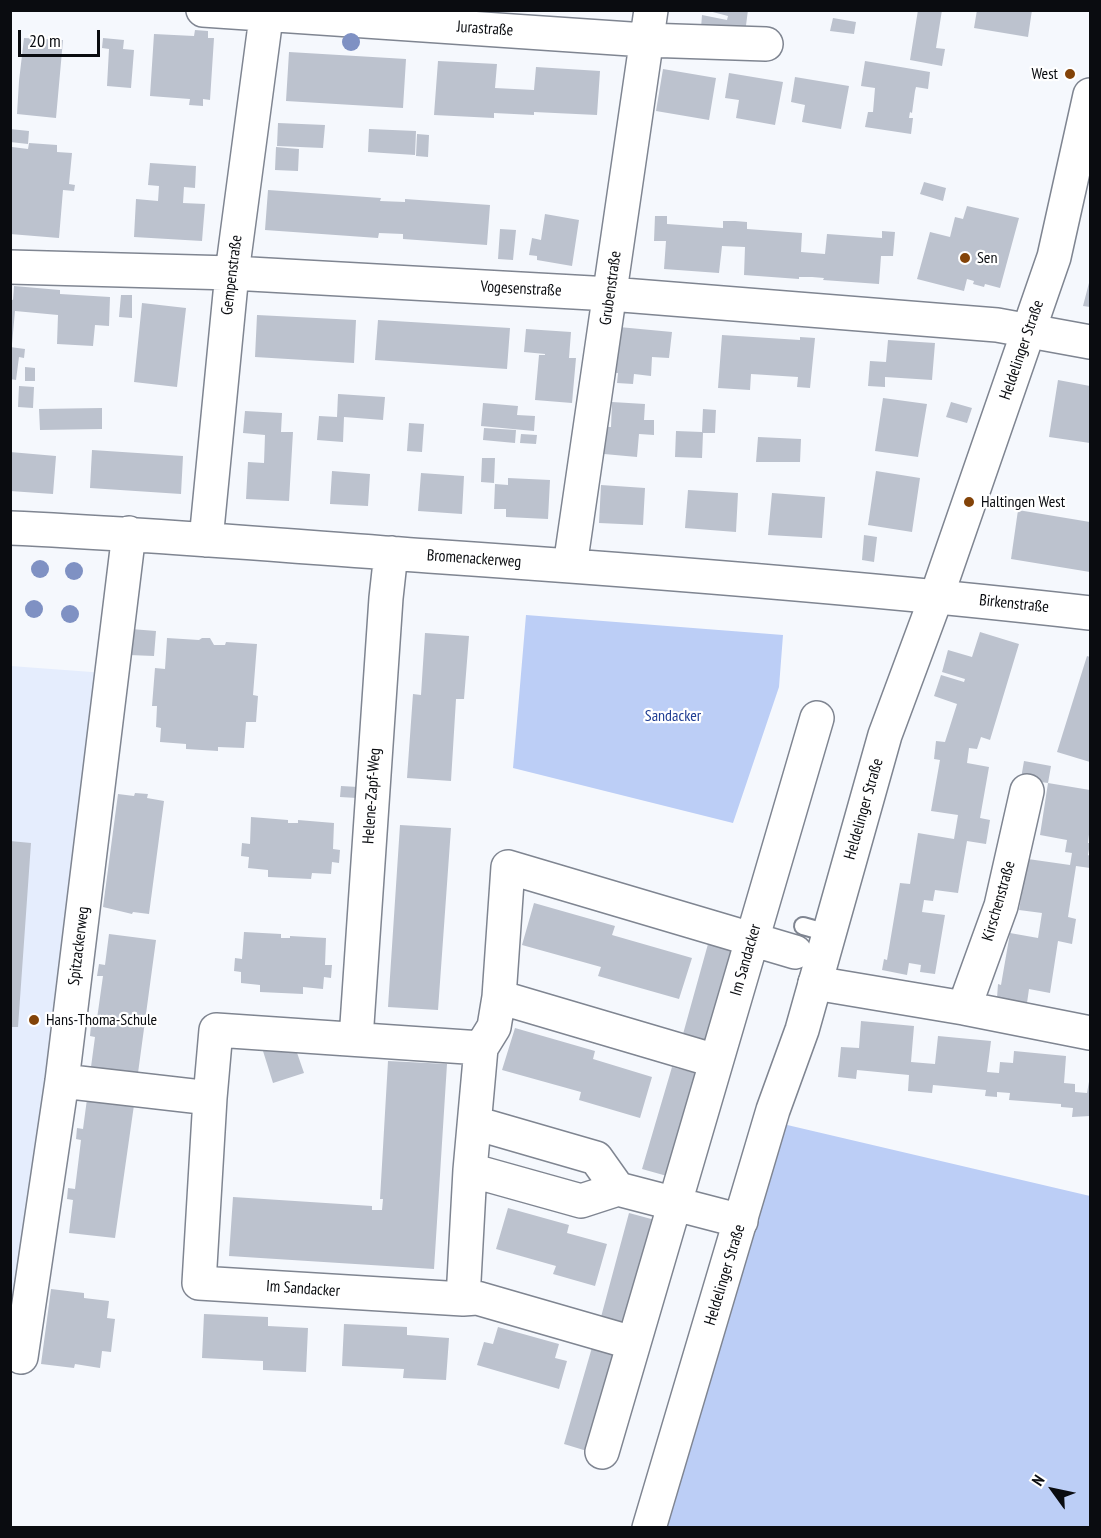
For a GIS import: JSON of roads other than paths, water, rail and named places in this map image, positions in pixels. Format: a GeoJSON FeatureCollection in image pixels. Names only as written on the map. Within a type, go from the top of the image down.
{"type":"FeatureCollection","features":[{"type":"Feature","properties":{"kind":"street","name":"Jurastraße"},"geometry":{"type":"LineString","coordinates":[[203,10],[648,25],[766,44]]}},
{"type":"Feature","properties":{"kind":"street","name":"Gempenstraße"},"geometry":{"type":"LineString","coordinates":[[206,540],[232,273],[267,13]]}},
{"type":"Feature","properties":{"kind":"street","name":"Grubenstraße"},"geometry":{"type":"LineString","coordinates":[[570,566],[648,25]]}},
{"type":"Feature","properties":{"kind":"street","name":"Heldelinger Straße"},"geometry":{"type":"LineString","coordinates":[[649,1527],[773,1110],[802,1030],[814,983],[809,937],[937,596],[1054,257],[1085,148],[1090,95]]}},
{"type":"Feature","properties":{"kind":"street","name":"Vogesenstraße"},"geometry":{"type":"LineString","coordinates":[[10,267],[232,273],[610,294],[997,325],[1090,342]]}},
{"type":"Feature","properties":{"kind":"street","name":"Bromenackerweg"},"geometry":{"type":"LineString","coordinates":[[10,528],[129,533],[937,596]]}},
{"type":"Feature","properties":{"kind":"street","name":"Spitzackerweg"},"geometry":{"type":"LineString","coordinates":[[21,1357],[62,1081],[129,533]]}},
{"type":"Feature","properties":{"kind":"street","name":"Helene-Zapf-Weg"},"geometry":{"type":"LineString","coordinates":[[356,1039],[391,553]]}},
{"type":"Feature","properties":{"kind":"street","name":"Birkenstraße"},"geometry":{"type":"LineString","coordinates":[[937,596],[1090,613]]}},
{"type":"Feature","properties":{"kind":"street","name":"Im Sandacker"},"geometry":{"type":"LineString","coordinates":[[674,1203],[817,718]]}},
{"type":"Feature","properties":{"kind":"street","name":"Kirschenstraße"},"geometry":{"type":"LineString","coordinates":[[964,1008],[1001,906],[1027,791]]}},
{"type":"Feature","properties":{"kind":"street"},"geometry":{"type":"LineString","coordinates":[[633,1343],[477,1298],[463,1299],[470,1170],[481,1048],[494,1027],[499,997],[508,867],[752,939],[809,937]]}},
{"type":"Feature","properties":{"kind":"street"},"geometry":{"type":"LineString","coordinates":[[814,983],[964,1008],[1088,1023]]}},
{"type":"Feature","properties":{"kind":"street"},"geometry":{"type":"LineString","coordinates":[[499,997],[716,1062]]}},
{"type":"Feature","properties":{"kind":"street","name":"Im Sandacker"},"geometry":{"type":"LineString","coordinates":[[463,1299],[199,1282],[210,1098],[216,1030],[481,1048]]}},
{"type":"Feature","properties":{"kind":"street"},"geometry":{"type":"LineString","coordinates":[[62,1081],[210,1098]]}},
{"type":"Feature","properties":{"kind":"street"},"geometry":{"type":"LineString","coordinates":[[476,1123],[596,1158],[618,1189]]}},
{"type":"Feature","properties":{"kind":"street"},"geometry":{"type":"LineString","coordinates":[[470,1170],[580,1201],[618,1189],[741,1221]]}},
{"type":"Feature","properties":{"kind":"street"},"geometry":{"type":"LineString","coordinates":[[602,1452],[674,1203]]}},
{"type":"Feature","properties":{"kind":"place","name":"West"},"geometry":{"type":"Point","coordinates":[1070,74]}},
{"type":"Feature","properties":{"kind":"place","name":"Sen"},"geometry":{"type":"Point","coordinates":[965,258]}},
{"type":"Feature","properties":{"kind":"place","name":"Haltingen West"},"geometry":{"type":"Point","coordinates":[969,502]}},
{"type":"Feature","properties":{"kind":"place","name":"Hans-Thoma-Schule"},"geometry":{"type":"Point","coordinates":[34,1020]}},
{"type":"Feature","properties":{"kind":"park label","name":"Sandacker"},"geometry":{"type":"Point","coordinates":[673,716]}}]}
